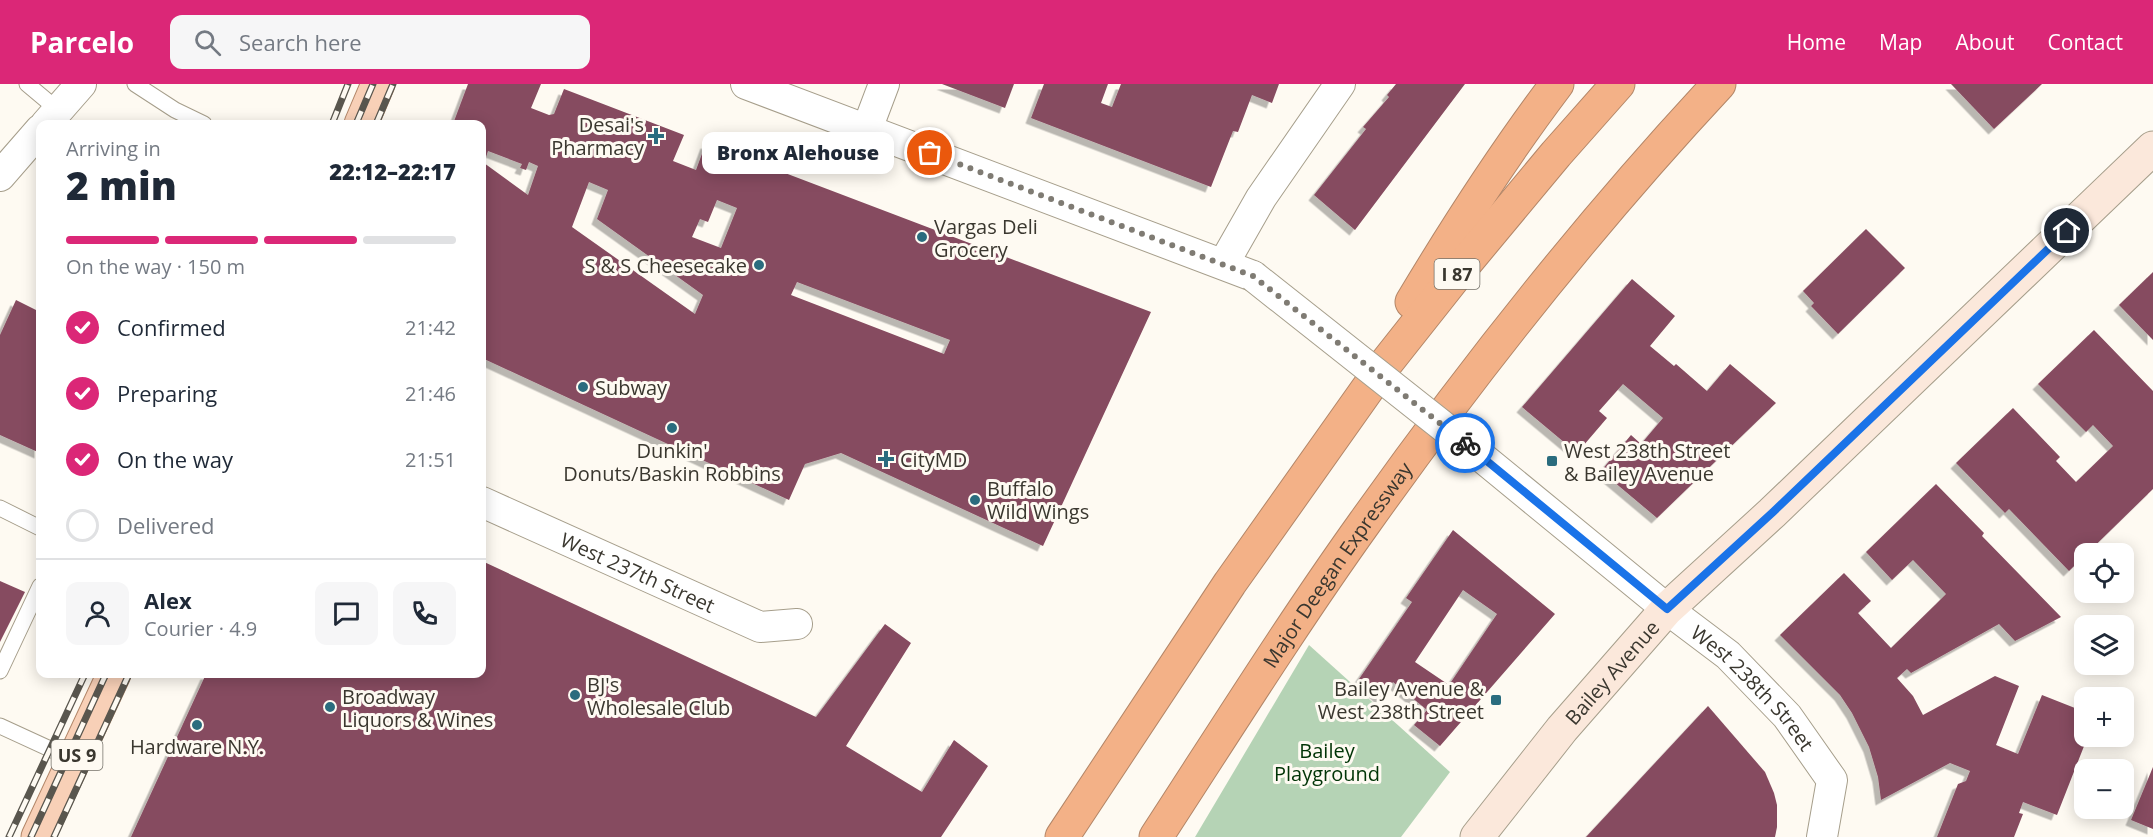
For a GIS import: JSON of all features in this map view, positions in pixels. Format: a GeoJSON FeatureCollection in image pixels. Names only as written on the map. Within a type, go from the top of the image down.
{"type":"FeatureCollection","features":[{"type":"Feature","properties":{"kind":"highway"},"geometry":{"type":"LineString","coordinates":[[1307,473],[1466,212],[1518,135],[1557,84]]}},
{"type":"Feature","properties":{"kind":"highway","name":"I 87"},"geometry":{"type":"LineString","coordinates":[[1062,837],[1180,658],[1383,367],[1467,261],[1618,84]]}},
{"type":"Feature","properties":{"kind":"highway","name":"Major Deegan Expressway"},"geometry":{"type":"LineString","coordinates":[[1156,837],[1289,633],[1364,523],[1441,417],[1532,299],[1719,84]]}},
{"type":"Feature","properties":{"kind":"main road"},"geometry":{"type":"LineString","coordinates":[[363,120],[378,84]]}},
{"type":"Feature","properties":{"kind":"main road","name":"Bailey Avenue"},"geometry":{"type":"LineString","coordinates":[[1477,837],[1562,729],[1667,609],[1772,513],[2153,148]]}},
{"type":"Feature","properties":{"kind":"main road","name":"US 9"},"geometry":{"type":"LineString","coordinates":[[38,837],[112,678]]}},
{"type":"Feature","properties":{"kind":"street"},"geometry":{"type":"LineString","coordinates":[[50,120],[81,84]]}},
{"type":"Feature","properties":{"kind":"street","name":"West 238th Street"},"geometry":{"type":"LineString","coordinates":[[746,84],[1224,263],[1253,276],[1473,450],[1667,609],[1728,655],[1787,716],[1832,780],[1822,837]]}},
{"type":"Feature","properties":{"kind":"street"},"geometry":{"type":"LineString","coordinates":[[867,129],[884,84]]}},
{"type":"Feature","properties":{"kind":"street"},"geometry":{"type":"LineString","coordinates":[[1224,263],[1261,198],[1340,84]]}},
{"type":"Feature","properties":{"kind":"street"},"geometry":{"type":"LineString","coordinates":[[0,176],[36,136]]}},
{"type":"Feature","properties":{"kind":"street","name":"West 237th Street"},"geometry":{"type":"LineString","coordinates":[[486,504],[760,627],[797,624]]}},
{"type":"Feature","properties":{"kind":"lane"},"geometry":{"type":"LineString","coordinates":[[27,84],[47,120]]}},
{"type":"Feature","properties":{"kind":"lane"},"geometry":{"type":"LineString","coordinates":[[135,84],[175,110],[196,120]]}},
{"type":"Feature","properties":{"kind":"lane"},"geometry":{"type":"LineString","coordinates":[[0,508],[36,526]]}},
{"type":"Feature","properties":{"kind":"lane"},"geometry":{"type":"LineString","coordinates":[[0,671],[36,594]]}},
{"type":"Feature","properties":{"kind":"lane"},"geometry":{"type":"LineString","coordinates":[[0,726],[74,760]]}},
{"type":"Feature","properties":{"kind":"green space","name":"Bailey Playground"},"geometry":{"type":"Polygon","coordinates":[[[1309,645],[1450,772],[1401,837],[1195,837],[1309,645]]]}},
{"type":"Feature","properties":{"kind":"building"},"geometry":{"type":"Polygon","coordinates":[[[468,84],[541,84],[531,108],[549,115],[554,114],[564,89],[684,135],[673,161],[696,170],[706,143],[1151,312],[1043,546],[841,453],[805,464],[789,500],[486,360],[486,164],[528,195],[538,166],[529,162],[526,170],[520,168],[522,164],[488,151],[486,157],[486,120],[454,120],[468,84]],[[589,182],[572,227],[695,314],[703,295],[597,219],[608,190],[589,182]],[[717,200],[708,222],[700,219],[692,237],[721,248],[737,208],[717,200]],[[797,282],[791,295],[944,354],[950,340],[797,282]]]}},
{"type":"Feature","properties":{"kind":"building"},"geometry":{"type":"Polygon","coordinates":[[[942,84],[1014,84],[1005,108],[942,84]]]}},
{"type":"Feature","properties":{"kind":"building"},"geometry":{"type":"Polygon","coordinates":[[[1044,84],[1108,84],[1101,103],[1112,107],[1121,84],[1279,84],[1272,103],[1252,95],[1238,132],[1233,131],[1211,187],[1031,118],[1044,84]]]}},
{"type":"Feature","properties":{"kind":"building"},"geometry":{"type":"Polygon","coordinates":[[[1396,84],[1465,84],[1355,230],[1314,195],[1366,129],[1363,127],[1389,97],[1387,95],[1396,84]]]}},
{"type":"Feature","properties":{"kind":"building"},"geometry":{"type":"Polygon","coordinates":[[[1951,84],[2042,84],[1994,129],[1951,84]]]}},
{"type":"Feature","properties":{"kind":"building"},"geometry":{"type":"Polygon","coordinates":[[[1866,229],[1905,268],[1838,334],[1811,306],[1814,303],[1803,291],[1866,229]]]}},
{"type":"Feature","properties":{"kind":"building"},"geometry":{"type":"Polygon","coordinates":[[[2153,272],[2153,340],[2119,305],[2153,272]]]}},
{"type":"Feature","properties":{"kind":"building"},"geometry":{"type":"Polygon","coordinates":[[[1632,279],[1675,316],[1650,346],[1674,366],[1676,364],[1707,391],[1730,364],[1776,403],[1657,518],[1601,471],[1631,435],[1641,444],[1663,418],[1623,384],[1599,411],[1607,418],[1577,453],[1522,407],[1632,279]]]}},
{"type":"Feature","properties":{"kind":"building"},"geometry":{"type":"Polygon","coordinates":[[[16,300],[36,310],[36,451],[0,435],[0,335],[16,300]]]}},
{"type":"Feature","properties":{"kind":"building"},"geometry":{"type":"Polygon","coordinates":[[[2094,330],[2153,391],[2153,489],[2098,543],[2074,543],[2074,566],[2069,571],[2009,509],[2005,513],[1956,463],[2013,408],[2060,457],[2056,461],[2076,482],[2113,446],[2093,425],[2086,432],[2038,384],[2094,330]]]}},
{"type":"Feature","properties":{"kind":"building"},"geometry":{"type":"Polygon","coordinates":[[[1936,484],[1984,533],[1982,536],[2061,617],[2015,641],[1999,624],[1911,673],[1907,669],[1897,678],[1913,696],[1923,715],[1995,676],[2019,686],[1996,745],[2018,754],[2042,695],[2074,708],[2074,747],[2084,747],[2079,759],[2074,759],[2074,772],[2057,815],[2023,802],[2019,813],[2023,814],[2014,837],[1937,837],[1958,784],[1966,781],[1970,771],[1950,763],[1881,800],[1878,777],[1869,747],[1852,713],[1840,695],[1780,635],[1844,573],[1871,601],[1858,613],[1891,648],[1946,594],[1913,560],[1892,580],[1866,552],[1936,484]]]}},
{"type":"Feature","properties":{"kind":"building"},"geometry":{"type":"Polygon","coordinates":[[[1453,530],[1555,614],[1440,746],[1414,725],[1427,710],[1393,682],[1381,698],[1359,679],[1412,602],[1406,598],[1453,530]],[[1463,590],[1415,662],[1449,685],[1497,614],[1463,590]]]}},
{"type":"Feature","properties":{"kind":"building","name":"BJ's Wholesale Club"},"geometry":{"type":"Polygon","coordinates":[[[486,563],[816,717],[885,624],[911,643],[846,746],[922,792],[954,740],[988,766],[941,837],[131,837],[204,678],[486,678],[486,563]]]}},
{"type":"Feature","properties":{"kind":"building"},"geometry":{"type":"Polygon","coordinates":[[[0,581],[25,592],[0,642],[0,581]]]}},
{"type":"Feature","properties":{"kind":"building"},"geometry":{"type":"Polygon","coordinates":[[[1708,706],[1765,772],[1777,805],[1775,837],[1586,837],[1708,706]]]}},
{"type":"Feature","properties":{"kind":"building"},"geometry":{"type":"Polygon","coordinates":[[[2153,767],[2153,829],[2131,820],[2134,819],[2134,813],[2153,767]]]}},
{"type":"Feature","properties":{"kind":"railway"},"geometry":{"type":"LineString","coordinates":[[334,120],[348,84]]}},
{"type":"Feature","properties":{"kind":"railway"},"geometry":{"type":"LineString","coordinates":[[358,120],[373,84]]}},
{"type":"Feature","properties":{"kind":"railway"},"geometry":{"type":"LineString","coordinates":[[378,120],[393,84]]}},
{"type":"Feature","properties":{"kind":"railway"},"geometry":{"type":"LineString","coordinates":[[9,837],[83,678]]}},
{"type":"Feature","properties":{"kind":"railway"},"geometry":{"type":"LineString","coordinates":[[31,837],[104,678]]}},
{"type":"Feature","properties":{"kind":"railway"},"geometry":{"type":"LineString","coordinates":[[54,837],[127,678]]}},
{"type":"Feature","properties":{"kind":"way so far"},"geometry":{"type":"LineString","coordinates":[[930,153],[1224,263],[1253,276],[1465,443]]}},
{"type":"Feature","properties":{"kind":"place","name":"Desai's Pharmacy"},"geometry":{"type":"Point","coordinates":[656,136]}},
{"type":"Feature","properties":{"kind":"place","name":"Bronx Alehouse"},"geometry":{"type":"Point","coordinates":[930,153]}},
{"type":"Feature","properties":{"kind":"place","name":"Vargas Deli Grocery"},"geometry":{"type":"Point","coordinates":[922,237]}},
{"type":"Feature","properties":{"kind":"place","name":"S & S Cheesecake"},"geometry":{"type":"Point","coordinates":[759,265]}},
{"type":"Feature","properties":{"kind":"place","name":"Subway"},"geometry":{"type":"Point","coordinates":[583,387]}},
{"type":"Feature","properties":{"kind":"place","name":"Dunkin' Donuts/Baskin Robbins"},"geometry":{"type":"Point","coordinates":[672,428]}},
{"type":"Feature","properties":{"kind":"place","name":"CityMD"},"geometry":{"type":"Point","coordinates":[886,459]}},
{"type":"Feature","properties":{"kind":"place","name":"West 238th Street & Bailey Avenue"},"geometry":{"type":"Point","coordinates":[1552,461]}},
{"type":"Feature","properties":{"kind":"place","name":"Buffalo Wild Wings"},"geometry":{"type":"Point","coordinates":[975,500]}},
{"type":"Feature","properties":{"kind":"place","name":"BJ's Wholesale Club"},"geometry":{"type":"Point","coordinates":[575,695]}},
{"type":"Feature","properties":{"kind":"place","name":"Bailey Avenue & West 238th Street"},"geometry":{"type":"Point","coordinates":[1496,700]}},
{"type":"Feature","properties":{"kind":"place","name":"Broadway Liquors & Wines"},"geometry":{"type":"Point","coordinates":[330,707]}},
{"type":"Feature","properties":{"kind":"place","name":"Hardware N.Y."},"geometry":{"type":"Point","coordinates":[197,725]}},
{"type":"Feature","properties":{"kind":"route"},"geometry":{"type":"LineString","coordinates":[[1465,443],[1667,609],[1772,513],[2067,231]]}}]}
